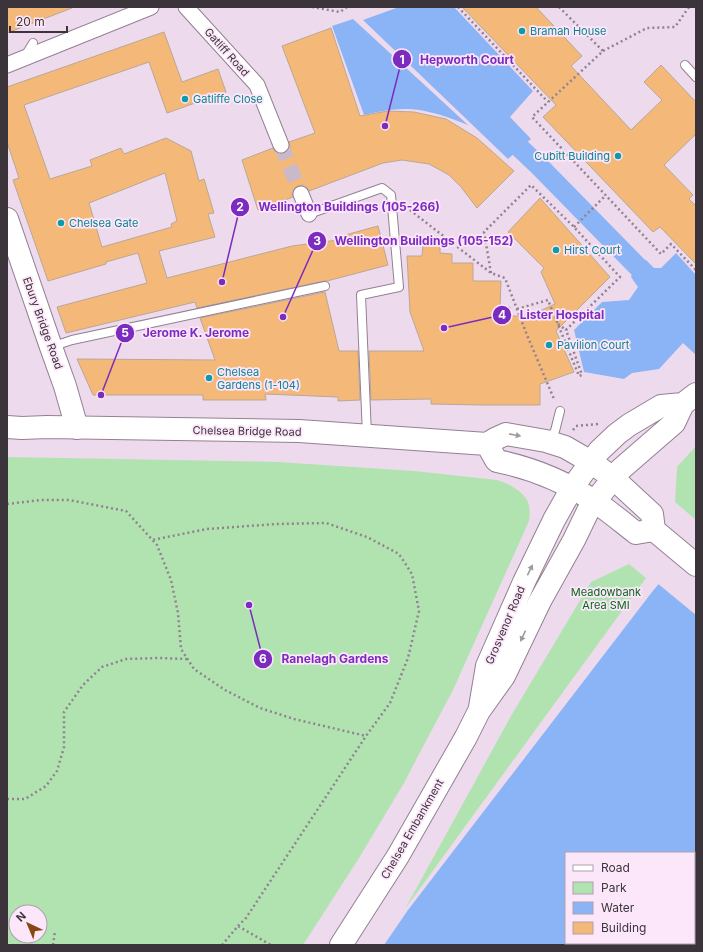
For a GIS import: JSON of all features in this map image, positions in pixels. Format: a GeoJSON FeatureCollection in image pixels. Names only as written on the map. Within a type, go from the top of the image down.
{"type":"FeatureCollection","features":[{"type":"Feature","properties":{"kind":"main road","name":"Ebury Bridge Road"},"geometry":{"type":"LineString","coordinates":[[7,219],[66,386],[77,428]]}},
{"type":"Feature","properties":{"kind":"main road","name":"Grosvenor Road"},"geometry":{"type":"LineString","coordinates":[[479,712],[487,666],[524,582],[572,488],[599,451],[629,425],[661,406],[689,399]]}},
{"type":"Feature","properties":{"kind":"main road","name":"Grosvenor Road"},"geometry":{"type":"LineString","coordinates":[[479,712],[504,676],[540,601],[574,540],[588,511],[620,469],[674,423],[689,399]]}},
{"type":"Feature","properties":{"kind":"main road","name":"Chelsea Bridge Road"},"geometry":{"type":"LineString","coordinates":[[7,427],[299,431],[487,444]]}},
{"type":"Feature","properties":{"kind":"main road"},"geometry":{"type":"LineString","coordinates":[[654,530],[636,533],[595,501],[557,480],[523,467],[497,461],[487,444],[506,434],[546,441],[566,447],[591,462],[613,478],[652,514],[654,530],[696,565]]}},
{"type":"Feature","properties":{"kind":"main road","name":"Chelsea Embankment"},"geometry":{"type":"LineString","coordinates":[[341,945],[398,856],[479,712]]}},
{"type":"Feature","properties":{"kind":"street"},"geometry":{"type":"LineString","coordinates":[[7,65],[151,7]]}},
{"type":"Feature","properties":{"kind":"street","name":"Gatliff Road"},"geometry":{"type":"LineString","coordinates":[[186,7],[257,86],[281,145]]}},
{"type":"Feature","properties":{"kind":"street"},"geometry":{"type":"LineString","coordinates":[[301,194],[309,214]]}},
{"type":"Feature","properties":{"kind":"lane"},"geometry":{"type":"LineString","coordinates":[[24,58],[33,42]]}},
{"type":"Feature","properties":{"kind":"lane"},"geometry":{"type":"LineString","coordinates":[[685,65],[696,77]]}},
{"type":"Feature","properties":{"kind":"lane"},"geometry":{"type":"LineString","coordinates":[[309,214],[382,188],[391,195],[399,287],[362,295],[367,436]]}},
{"type":"Feature","properties":{"kind":"lane"},"geometry":{"type":"LineString","coordinates":[[51,347],[72,340],[325,286]]}},
{"type":"Feature","properties":{"kind":"lane"},"geometry":{"type":"LineString","coordinates":[[546,441],[555,431],[560,411]]}},
{"type":"Feature","properties":{"kind":"path"},"geometry":{"type":"LineString","coordinates":[[312,7],[340,12],[347,7]]}},
{"type":"Feature","properties":{"kind":"path"},"geometry":{"type":"LineString","coordinates":[[458,7],[548,102]]}},
{"type":"Feature","properties":{"kind":"path"},"geometry":{"type":"LineString","coordinates":[[559,7],[603,51]]}},
{"type":"Feature","properties":{"kind":"path"},"geometry":{"type":"LineString","coordinates":[[689,7],[675,27],[647,28],[603,51],[532,117],[661,254],[672,244],[696,270]]}},
{"type":"Feature","properties":{"kind":"path"},"geometry":{"type":"LineString","coordinates":[[490,273],[484,232],[531,185],[574,227],[620,277],[566,330]]}},
{"type":"Feature","properties":{"kind":"path"},"geometry":{"type":"LineString","coordinates":[[391,195],[490,273],[505,278],[560,411]]}},
{"type":"Feature","properties":{"kind":"path"},"geometry":{"type":"LineString","coordinates":[[574,227],[606,195]]}},
{"type":"Feature","properties":{"kind":"path"},"geometry":{"type":"LineString","coordinates":[[517,309],[548,300],[557,323],[579,376],[582,375],[566,330],[557,323]]}},
{"type":"Feature","properties":{"kind":"path"},"geometry":{"type":"LineString","coordinates":[[7,504],[41,500],[69,500],[126,511],[157,545],[171,580],[178,613],[181,649],[194,669],[225,690],[260,708],[294,719],[366,736]]}},
{"type":"Feature","properties":{"kind":"path"},"geometry":{"type":"LineString","coordinates":[[152,540],[207,529],[276,524],[326,523],[368,537],[399,554],[412,574],[419,611],[408,658],[390,702],[246,918],[222,945]]}},
{"type":"Feature","properties":{"kind":"path"},"geometry":{"type":"LineString","coordinates":[[7,799],[25,799],[46,786],[56,771],[64,747],[64,712],[83,685],[102,667],[126,658],[188,660]]}},
{"type":"Feature","properties":{"kind":"path"},"geometry":{"type":"LineString","coordinates":[[238,926],[271,945]]}},
{"type":"Feature","properties":{"kind":"path"},"geometry":{"type":"LineString","coordinates":[[53,945],[54,931]]}},
{"type":"Feature","properties":{"kind":"green space"},"geometry":{"type":"Polygon","coordinates":[[[696,446],[696,520],[675,502],[677,467],[696,446]]]}},
{"type":"Feature","properties":{"kind":"green space"},"geometry":{"type":"Polygon","coordinates":[[[7,457],[278,462],[414,471],[497,480],[510,485],[523,494],[526,498],[529,504],[529,521],[453,690],[404,783],[359,858],[303,945],[7,945],[7,457]]]}},
{"type":"Feature","properties":{"kind":"green space","name":"Meadowbank Area SMI"},"geometry":{"type":"Polygon","coordinates":[[[629,564],[646,578],[405,909],[511,716],[591,582],[629,564]]]}},
{"type":"Feature","properties":{"kind":"water"},"geometry":{"type":"Polygon","coordinates":[[[399,7],[454,7],[533,91],[510,117],[531,139],[508,159],[363,20],[399,7]]]}},
{"type":"Feature","properties":{"kind":"water"},"geometry":{"type":"Polygon","coordinates":[[[353,19],[468,125],[439,115],[413,109],[388,110],[364,115],[332,26],[353,19]]]}},
{"type":"Feature","properties":{"kind":"water"},"geometry":{"type":"Polygon","coordinates":[[[676,253],[696,275],[696,355],[683,343],[659,369],[632,373],[624,379],[584,372],[574,330],[602,302],[629,300],[638,287],[631,277],[635,264],[646,260],[654,268],[661,268],[676,253]]]}},
{"type":"Feature","properties":{"kind":"water"},"geometry":{"type":"Polygon","coordinates":[[[696,539],[696,945],[384,945],[408,910],[652,592],[696,539]]]}},
{"type":"Feature","properties":{"kind":"pier"},"geometry":{"type":"Polygon","coordinates":[[[696,537],[696,615],[657,583],[696,537]]]}},
{"type":"Feature","properties":{"kind":"building"},"geometry":{"type":"Polygon","coordinates":[[[7,7],[72,7],[72,8],[7,33],[7,7]]]}},
{"type":"Feature","properties":{"kind":"building"},"geometry":{"type":"Polygon","coordinates":[[[462,7],[536,7],[582,56],[571,66],[631,130],[662,100],[644,82],[661,65],[696,102],[696,134],[664,165],[693,195],[689,199],[696,206],[696,264],[660,227],[653,232],[543,117],[556,105],[462,7]]]}},
{"type":"Feature","properties":{"kind":"building"},"geometry":{"type":"Polygon","coordinates":[[[331,28],[360,116],[388,111],[414,112],[446,119],[477,138],[514,171],[477,208],[461,187],[449,175],[429,164],[402,160],[383,163],[309,191],[303,185],[298,186],[292,193],[293,197],[258,210],[242,160],[273,148],[279,154],[284,153],[290,147],[289,142],[315,133],[282,46],[331,28]]]}},
{"type":"Feature","properties":{"kind":"building"},"geometry":{"type":"Polygon","coordinates":[[[164,32],[182,82],[218,69],[226,92],[167,113],[149,62],[24,105],[50,179],[92,166],[90,160],[121,148],[124,154],[166,138],[191,151],[199,181],[204,179],[214,213],[208,214],[215,237],[159,251],[167,278],[292,246],[338,240],[338,237],[378,226],[388,265],[327,281],[197,308],[195,302],[66,333],[57,307],[147,283],[138,253],[48,281],[13,180],[19,178],[7,142],[7,87],[164,32]],[[165,173],[89,203],[102,247],[172,227],[171,224],[177,221],[165,173]]]}},
{"type":"Feature","properties":{"kind":"building"},"geometry":{"type":"Polygon","coordinates":[[[540,198],[610,277],[556,331],[574,372],[540,384],[540,405],[431,404],[431,399],[371,400],[369,351],[424,351],[410,312],[407,256],[422,256],[423,245],[440,245],[440,253],[452,254],[452,263],[473,263],[473,281],[501,281],[500,307],[510,307],[510,316],[529,316],[555,304],[541,272],[544,268],[508,232],[540,198]]]}},
{"type":"Feature","properties":{"kind":"building"},"geometry":{"type":"Polygon","coordinates":[[[325,292],[339,351],[358,351],[360,400],[338,401],[338,397],[265,394],[266,400],[203,400],[203,395],[93,395],[77,359],[215,360],[200,318],[325,292]]]}},
{"type":"Feature","properties":{"kind":"waterway"},"geometry":{"type":"LineString","coordinates":[[520,148],[654,283]]}},
{"type":"Feature","properties":{"kind":"tunnel"},"geometry":{"type":"LineString","coordinates":[[281,145],[301,194]]}},
{"type":"Feature","properties":{"kind":"place","name":"Bramah House"},"geometry":{"type":"Point","coordinates":[522,31]}},
{"type":"Feature","properties":{"kind":"place","name":"Gatliffe Close"},"geometry":{"type":"Point","coordinates":[185,99]}},
{"type":"Feature","properties":{"kind":"place","name":"Hepworth Court"},"geometry":{"type":"Point","coordinates":[385,126]}},
{"type":"Feature","properties":{"kind":"place","name":"Cubitt Building"},"geometry":{"type":"Point","coordinates":[618,156]}},
{"type":"Feature","properties":{"kind":"place","name":"Chelsea Gate"},"geometry":{"type":"Point","coordinates":[61,223]}},
{"type":"Feature","properties":{"kind":"place","name":"Hirst Court"},"geometry":{"type":"Point","coordinates":[556,250]}},
{"type":"Feature","properties":{"kind":"place","name":"Wellington Buildings (105-266)"},"geometry":{"type":"Point","coordinates":[222,282]}},
{"type":"Feature","properties":{"kind":"place","name":"Wellington Buildings (105-152)"},"geometry":{"type":"Point","coordinates":[283,317]}},
{"type":"Feature","properties":{"kind":"place","name":"Lister Hospital"},"geometry":{"type":"Point","coordinates":[444,328]}},
{"type":"Feature","properties":{"kind":"place","name":"Pavilion Court"},"geometry":{"type":"Point","coordinates":[549,345]}},
{"type":"Feature","properties":{"kind":"place","name":"Chelsea Gardens (1-104)"},"geometry":{"type":"Point","coordinates":[209,378]}},
{"type":"Feature","properties":{"kind":"place","name":"Jerome K. Jerome"},"geometry":{"type":"Point","coordinates":[101,395]}},
{"type":"Feature","properties":{"kind":"place","name":"Ranelagh Gardens"},"geometry":{"type":"Point","coordinates":[249,605]}}]}
